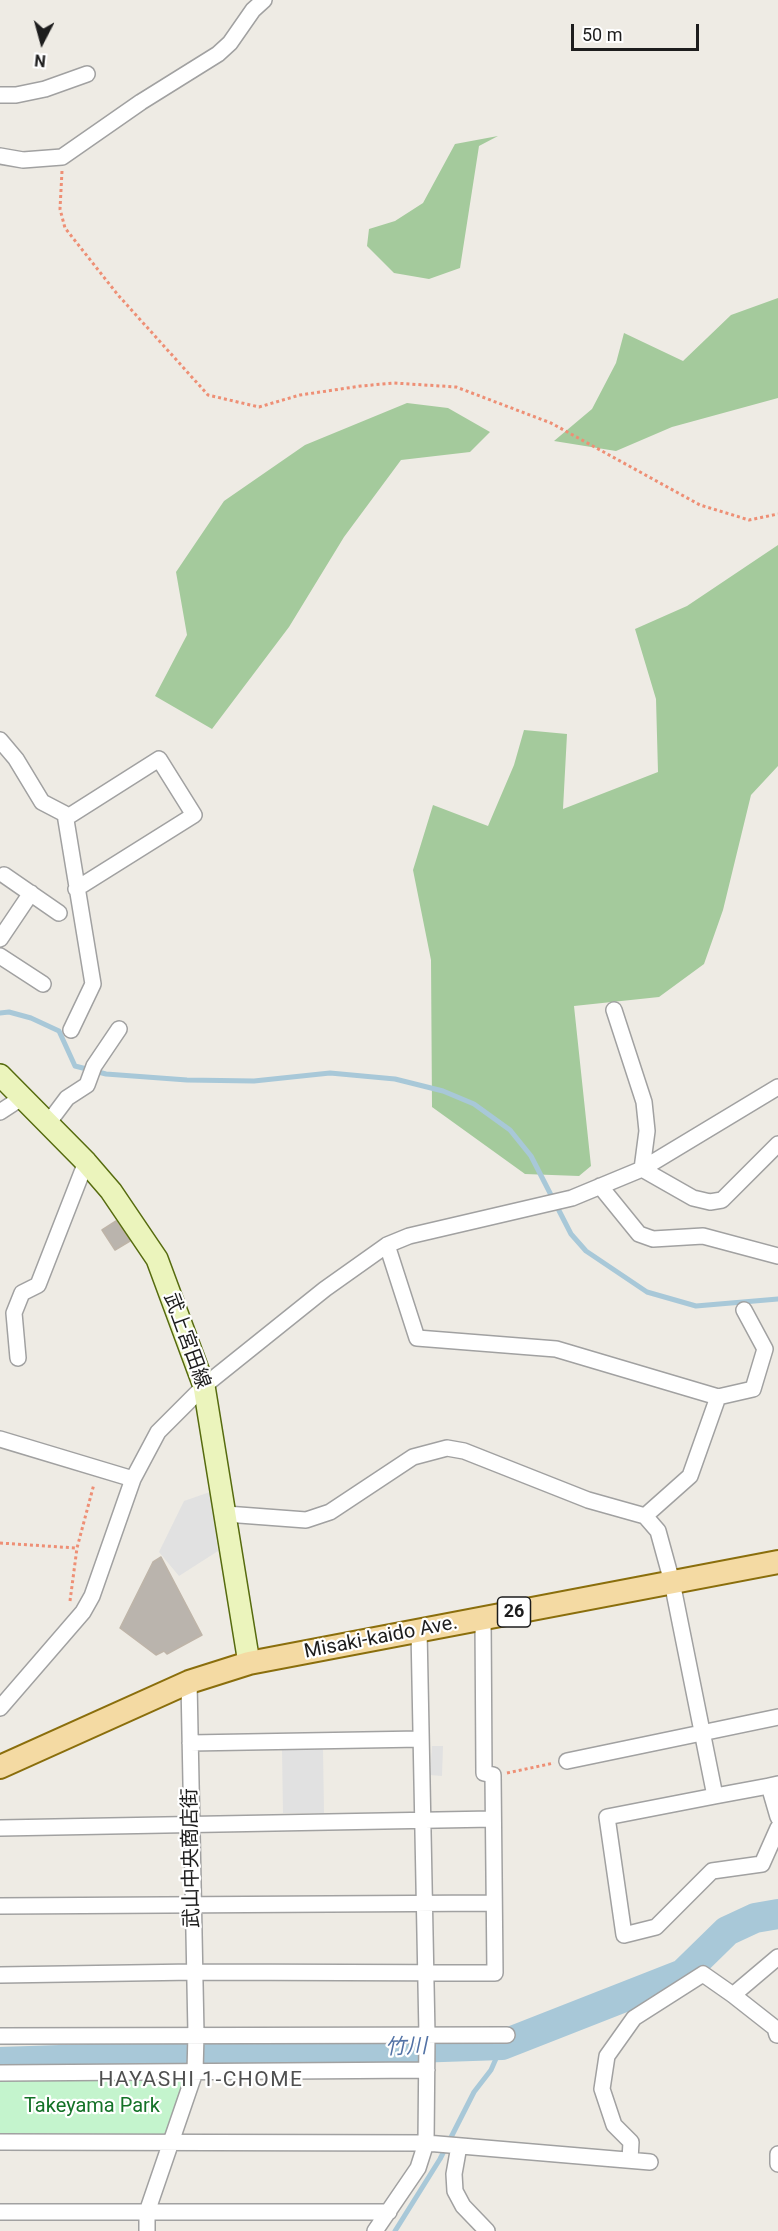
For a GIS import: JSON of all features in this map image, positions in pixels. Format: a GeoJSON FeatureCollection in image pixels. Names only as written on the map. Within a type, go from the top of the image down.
{"type":"FeatureCollection","features":[{"type":"Feature","properties":{"kind":"main road","name":"武上宮田線"},"geometry":{"type":"LineString","coordinates":[[0,1075],[48,1122],[111,1191],[157,1259],[204,1386],[249,1663]]}},
{"type":"Feature","properties":{"kind":"main road","name":"Misaki-kaido Ave."},"geometry":{"type":"LineString","coordinates":[[0,1767],[189,1682],[249,1663],[778,1562]]}},
{"type":"Feature","properties":{"kind":"street"},"geometry":{"type":"LineString","coordinates":[[0,156],[23,160],[62,157],[141,102],[218,54],[230,44],[253,10],[264,0]]}},
{"type":"Feature","properties":{"kind":"street"},"geometry":{"type":"LineString","coordinates":[[0,95],[16,95],[45,89],[87,74]]}},
{"type":"Feature","properties":{"kind":"street"},"geometry":{"type":"LineString","coordinates":[[0,740],[16,759],[42,802],[65,814],[66,818],[93,984],[71,1029]]}},
{"type":"Feature","properties":{"kind":"street"},"geometry":{"type":"LineString","coordinates":[[66,818],[159,759],[194,815],[76,890]]}},
{"type":"Feature","properties":{"kind":"street"},"geometry":{"type":"LineString","coordinates":[[4,874],[59,913]]}},
{"type":"Feature","properties":{"kind":"street"},"geometry":{"type":"LineString","coordinates":[[0,939],[31,893]]}},
{"type":"Feature","properties":{"kind":"street"},"geometry":{"type":"LineString","coordinates":[[0,956],[42,984]]}},
{"type":"Feature","properties":{"kind":"street"},"geometry":{"type":"LineString","coordinates":[[614,1010],[644,1102],[647,1131],[642,1169]]}},
{"type":"Feature","properties":{"kind":"street"},"geometry":{"type":"LineString","coordinates":[[48,1122],[67,1098],[87,1085],[94,1066],[119,1029]]}},
{"type":"Feature","properties":{"kind":"street"},"geometry":{"type":"LineString","coordinates":[[0,1708],[87,1604],[133,1479],[158,1432],[204,1386],[325,1289],[387,1245],[409,1236],[530,1209],[600,1186],[642,1169],[778,1087]]}},
{"type":"Feature","properties":{"kind":"street"},"geometry":{"type":"LineString","coordinates":[[0,1112],[23,1097]]}},
{"type":"Feature","properties":{"kind":"street"},"geometry":{"type":"LineString","coordinates":[[642,1169],[693,1198],[710,1203],[722,1200],[778,1144]]}},
{"type":"Feature","properties":{"kind":"street"},"geometry":{"type":"LineString","coordinates":[[18,1358],[7,1311],[22,1293],[38,1285],[86,1162]]}},
{"type":"Feature","properties":{"kind":"street"},"geometry":{"type":"LineString","coordinates":[[600,1186],[639,1234],[653,1239],[703,1236],[778,1256]]}},
{"type":"Feature","properties":{"kind":"street"},"geometry":{"type":"LineString","coordinates":[[387,1245],[417,1338],[556,1349],[718,1398],[753,1389],[765,1349],[744,1310]]}},
{"type":"Feature","properties":{"kind":"street"},"geometry":{"type":"LineString","coordinates":[[645,1516],[690,1476],[718,1398]]}},
{"type":"Feature","properties":{"kind":"street"},"geometry":{"type":"LineString","coordinates":[[0,1439],[133,1479]]}},
{"type":"Feature","properties":{"kind":"street"},"geometry":{"type":"LineString","coordinates":[[226,1514],[306,1520],[330,1512],[413,1457],[447,1448],[464,1450],[588,1500],[645,1516],[658,1531],[672,1582],[715,1796]]}},
{"type":"Feature","properties":{"kind":"street"},"geometry":{"type":"LineString","coordinates":[[0,1975],[195,1972],[495,1973],[493,1775],[484,1773],[483,1618]]}},
{"type":"Feature","properties":{"kind":"street"},"geometry":{"type":"LineString","coordinates":[[375,2231],[418,2168],[426,2143],[427,2035],[419,1630]]}},
{"type":"Feature","properties":{"kind":"street","name":"武山中央商店街"},"geometry":{"type":"LineString","coordinates":[[147,2231],[147,2212],[195,2072],[189,1682]]}},
{"type":"Feature","properties":{"kind":"street"},"geometry":{"type":"LineString","coordinates":[[567,1761],[778,1717]]}},
{"type":"Feature","properties":{"kind":"street"},"geometry":{"type":"LineString","coordinates":[[190,1743],[421,1739]]}},
{"type":"Feature","properties":{"kind":"street"},"geometry":{"type":"LineString","coordinates":[[778,1817],[774,1785],[607,1817],[624,1935],[656,1927],[712,1871],[762,1864],[778,1828]]}},
{"type":"Feature","properties":{"kind":"street"},"geometry":{"type":"LineString","coordinates":[[0,1828],[493,1819]]}},
{"type":"Feature","properties":{"kind":"street"},"geometry":{"type":"LineString","coordinates":[[0,1906],[494,1903]]}},
{"type":"Feature","properties":{"kind":"street"},"geometry":{"type":"LineString","coordinates":[[733,1995],[778,1957]]}},
{"type":"Feature","properties":{"kind":"street"},"geometry":{"type":"LineString","coordinates":[[630,2160],[631,2142],[614,2125],[602,2089],[607,2056],[634,2018],[703,1974],[775,2028],[777,2035]]}},
{"type":"Feature","properties":{"kind":"street"},"geometry":{"type":"LineString","coordinates":[[0,2036],[507,2035]]}},
{"type":"Feature","properties":{"kind":"street"},"geometry":{"type":"LineString","coordinates":[[0,2073],[427,2070]]}},
{"type":"Feature","properties":{"kind":"street"},"geometry":{"type":"LineString","coordinates":[[0,2142],[426,2143],[650,2162]]}},
{"type":"Feature","properties":{"kind":"street"},"geometry":{"type":"LineString","coordinates":[[459,2146],[454,2191],[463,2206],[486,2231]]}},
{"type":"Feature","properties":{"kind":"street"},"geometry":{"type":"LineString","coordinates":[[778,2154],[778,2164]]}},
{"type":"Feature","properties":{"kind":"street"},"geometry":{"type":"LineString","coordinates":[[0,2212],[388,2212]]}},
{"type":"Feature","properties":{"kind":"path"},"geometry":{"type":"LineString","coordinates":[[62,157],[60,209],[65,228],[125,304],[208,395],[259,407],[300,394],[361,386],[394,383],[456,387],[551,423],[700,505],[749,520],[778,514]]}},
{"type":"Feature","properties":{"kind":"path"},"geometry":{"type":"LineString","coordinates":[[68,1609],[77,1548],[98,1468]]}},
{"type":"Feature","properties":{"kind":"path"},"geometry":{"type":"LineString","coordinates":[[0,1543],[77,1548]]}},
{"type":"Feature","properties":{"kind":"path"},"geometry":{"type":"LineString","coordinates":[[493,1775],[567,1761]]}},
{"type":"Feature","properties":{"kind":"green space"},"geometry":{"type":"Polygon","coordinates":[[[498,136],[479,146],[460,268],[429,279],[394,273],[367,246],[369,229],[395,221],[423,203],[455,144],[498,136]]]}},
{"type":"Feature","properties":{"kind":"green space"},"geometry":{"type":"Polygon","coordinates":[[[778,298],[778,398],[672,427],[616,451],[554,441],[592,409],[616,363],[624,333],[683,361],[731,315],[778,298]]]}},
{"type":"Feature","properties":{"kind":"green space"},"geometry":{"type":"Polygon","coordinates":[[[407,403],[448,408],[490,432],[470,452],[401,460],[344,537],[289,627],[212,729],[155,696],[187,635],[176,572],[224,501],[305,445],[407,403]]]}},
{"type":"Feature","properties":{"kind":"green space"},"geometry":{"type":"Polygon","coordinates":[[[778,545],[778,766],[751,795],[723,910],[704,964],[659,997],[574,1006],[591,1166],[579,1176],[525,1174],[432,1107],[431,960],[413,870],[433,805],[488,826],[514,765],[524,730],[567,734],[563,809],[658,772],[656,699],[635,629],[687,606],[778,545]]]}},
{"type":"Feature","properties":{"kind":"green space","name":"Takeyama Park"},"geometry":{"type":"Polygon","coordinates":[[[195,2072],[172,2142],[0,2142],[0,2073],[195,2072]]]}},
{"type":"Feature","properties":{"kind":"shaded area"},"geometry":{"type":"Polygon","coordinates":[[[210,1492],[218,1551],[179,1576],[159,1552],[184,1501],[210,1492]]]}},
{"type":"Feature","properties":{"kind":"shaded area"},"geometry":{"type":"Polygon","coordinates":[[[432,1746],[443,1746],[442,1776],[430,1775],[432,1746]]]}},
{"type":"Feature","properties":{"kind":"shaded area"},"geometry":{"type":"Polygon","coordinates":[[[323,1749],[324,1813],[283,1813],[282,1750],[323,1749]]]}},
{"type":"Feature","properties":{"kind":"building"},"geometry":{"type":"Polygon","coordinates":[[[116,1221],[130,1241],[115,1250],[102,1230],[116,1221]]]}},
{"type":"Feature","properties":{"kind":"building"},"geometry":{"type":"Polygon","coordinates":[[[161,1557],[202,1635],[167,1654],[164,1651],[156,1655],[120,1628],[153,1562],[161,1557]]]}},
{"type":"Feature","properties":{"kind":"waterway"},"geometry":{"type":"LineString","coordinates":[[0,1013],[9,1012],[31,1018],[59,1031],[75,1066],[106,1074],[187,1080],[254,1081],[330,1073],[395,1079],[443,1091],[474,1104],[510,1130],[531,1156],[571,1234],[586,1251],[647,1292],[696,1306],[778,1299]]}},
{"type":"Feature","properties":{"kind":"waterway","name":"竹川"},"geometry":{"type":"LineString","coordinates":[[0,2062],[502,2045],[683,1974],[727,1931],[755,1918],[778,1914]]}},
{"type":"Feature","properties":{"kind":"waterway"},"geometry":{"type":"LineString","coordinates":[[395,2231],[440,2159],[474,2092],[491,2070],[502,2045]]}},
{"type":"Feature","properties":{"kind":"district","name":"HAYASHI 1-CHOME"},"geometry":{"type":"Point","coordinates":[201,2081]}}]}
